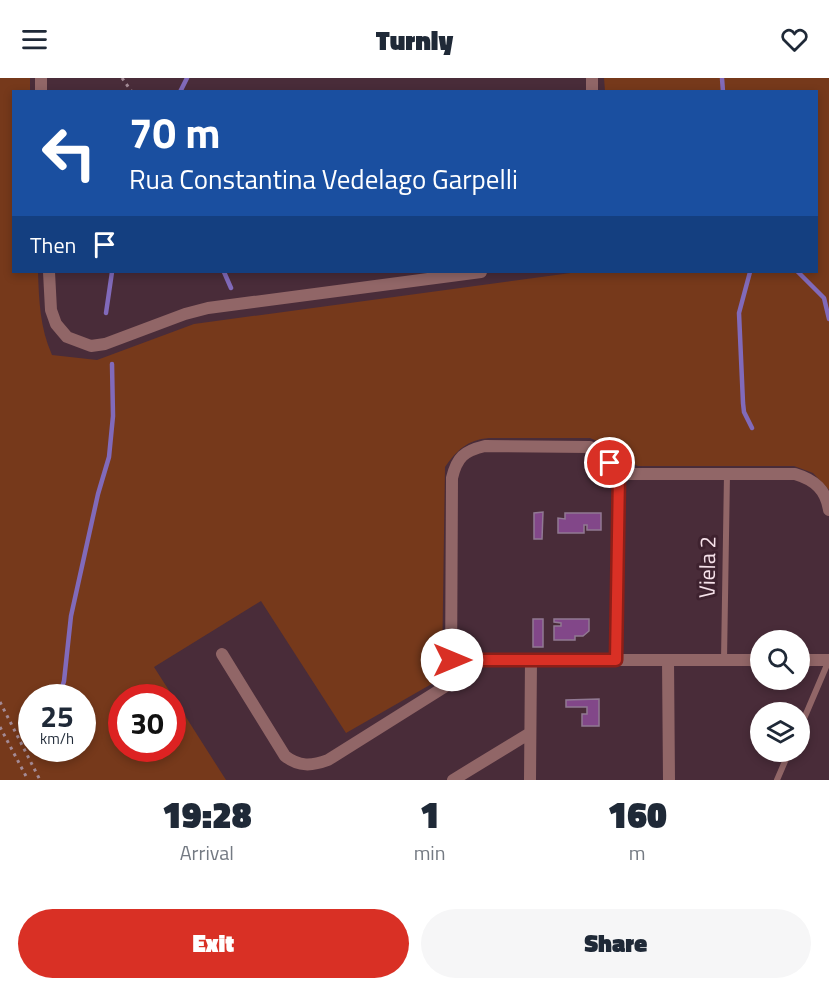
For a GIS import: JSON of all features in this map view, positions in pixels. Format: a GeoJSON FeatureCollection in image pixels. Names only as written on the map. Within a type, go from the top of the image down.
{"type":"FeatureCollection","features":[{"type":"Feature","properties":{"kind":"street"},"geometry":{"type":"LineString","coordinates":[[49,273],[51,310],[56,324],[67,338],[91,346],[105,344],[185,314],[208,309],[474,273]]}},
{"type":"Feature","properties":{"kind":"street"},"geometry":{"type":"LineString","coordinates":[[222,654],[285,756],[293,762],[304,765],[328,760],[446,686],[451,680],[452,478],[455,465],[461,457],[470,450],[484,446],[590,447],[601,453],[619,474],[616,660]]}},
{"type":"Feature","properties":{"kind":"street"},"geometry":{"type":"LineString","coordinates":[[619,474],[795,474],[815,483],[824,493],[829,510]]}},
{"type":"Feature","properties":{"kind":"street"},"geometry":{"type":"LineString","coordinates":[[452,660],[750,660]]}},
{"type":"Feature","properties":{"kind":"street"},"geometry":{"type":"LineString","coordinates":[[530,780],[531,660]]}},
{"type":"Feature","properties":{"kind":"street"},"geometry":{"type":"LineString","coordinates":[[668,660],[669,780]]}},
{"type":"Feature","properties":{"kind":"street"},"geometry":{"type":"LineString","coordinates":[[810,660],[829,660]]}},
{"type":"Feature","properties":{"kind":"street"},"geometry":{"type":"LineString","coordinates":[[453,780],[530,733]]}},
{"type":"Feature","properties":{"kind":"lane","name":"Viela 2"},"geometry":{"type":"LineString","coordinates":[[724,660],[727,474]]}},
{"type":"Feature","properties":{"kind":"lane"},"geometry":{"type":"LineString","coordinates":[[810,705],[829,660]]}},
{"type":"Feature","properties":{"kind":"lane"},"geometry":{"type":"LineString","coordinates":[[777,780],[785,762]]}},
{"type":"Feature","properties":{"kind":"path"},"geometry":{"type":"LineString","coordinates":[[0,702],[40,780]]}},
{"type":"Feature","properties":{"kind":"path"},"geometry":{"type":"LineString","coordinates":[[0,727],[28,780]]}},
{"type":"Feature","properties":{"kind":"shaded area"},"geometry":{"type":"Polygon","coordinates":[[[0,78],[30,78],[30,90],[12,90],[12,273],[38,273],[43,325],[52,355],[97,360],[194,324],[571,273],[818,273],[818,90],[605,90],[604,78],[829,78],[829,490],[813,473],[794,466],[638,466],[590,438],[489,438],[475,441],[458,451],[445,467],[442,668],[435,682],[346,733],[261,601],[154,667],[165,684],[108,684],[108,762],[186,762],[186,717],[226,780],[0,780],[0,78]]]}},
{"type":"Feature","properties":{"kind":"building"},"geometry":{"type":"Polygon","coordinates":[[[543,512],[542,539],[534,539],[534,513],[543,512]]]}},
{"type":"Feature","properties":{"kind":"building"},"geometry":{"type":"Polygon","coordinates":[[[565,513],[601,513],[601,530],[587,530],[587,525],[584,525],[584,533],[558,533],[558,518],[565,519],[565,513]]]}},
{"type":"Feature","properties":{"kind":"building"},"geometry":{"type":"Polygon","coordinates":[[[533,619],[543,619],[543,647],[533,647],[533,619]]]}},
{"type":"Feature","properties":{"kind":"building"},"geometry":{"type":"Polygon","coordinates":[[[554,619],[589,619],[589,631],[583,636],[575,636],[575,640],[554,640],[554,626],[561,626],[561,623],[554,622],[554,619]]]}},
{"type":"Feature","properties":{"kind":"building"},"geometry":{"type":"Polygon","coordinates":[[[599,699],[599,726],[582,726],[582,714],[587,714],[587,707],[566,707],[566,700],[599,699]]]}},
{"type":"Feature","properties":{"kind":"waterway"},"geometry":{"type":"LineString","coordinates":[[181,90],[187,78]]}},
{"type":"Feature","properties":{"kind":"waterway"},"geometry":{"type":"LineString","coordinates":[[722,78],[723,90]]}},
{"type":"Feature","properties":{"kind":"waterway"},"geometry":{"type":"LineString","coordinates":[[106,313],[112,273]]}},
{"type":"Feature","properties":{"kind":"waterway"},"geometry":{"type":"LineString","coordinates":[[224,273],[231,288]]}},
{"type":"Feature","properties":{"kind":"waterway"},"geometry":{"type":"LineString","coordinates":[[750,273],[739,313],[744,412],[752,428]]}},
{"type":"Feature","properties":{"kind":"waterway"},"geometry":{"type":"LineString","coordinates":[[799,273],[824,298],[829,319]]}},
{"type":"Feature","properties":{"kind":"waterway"},"geometry":{"type":"LineString","coordinates":[[63,684],[71,616],[98,494],[109,457],[113,416],[112,364]]}},
{"type":"Feature","properties":{"kind":"route"},"geometry":{"type":"LineString","coordinates":[[452,660],[616,660],[619,474],[610,463]]}}]}
